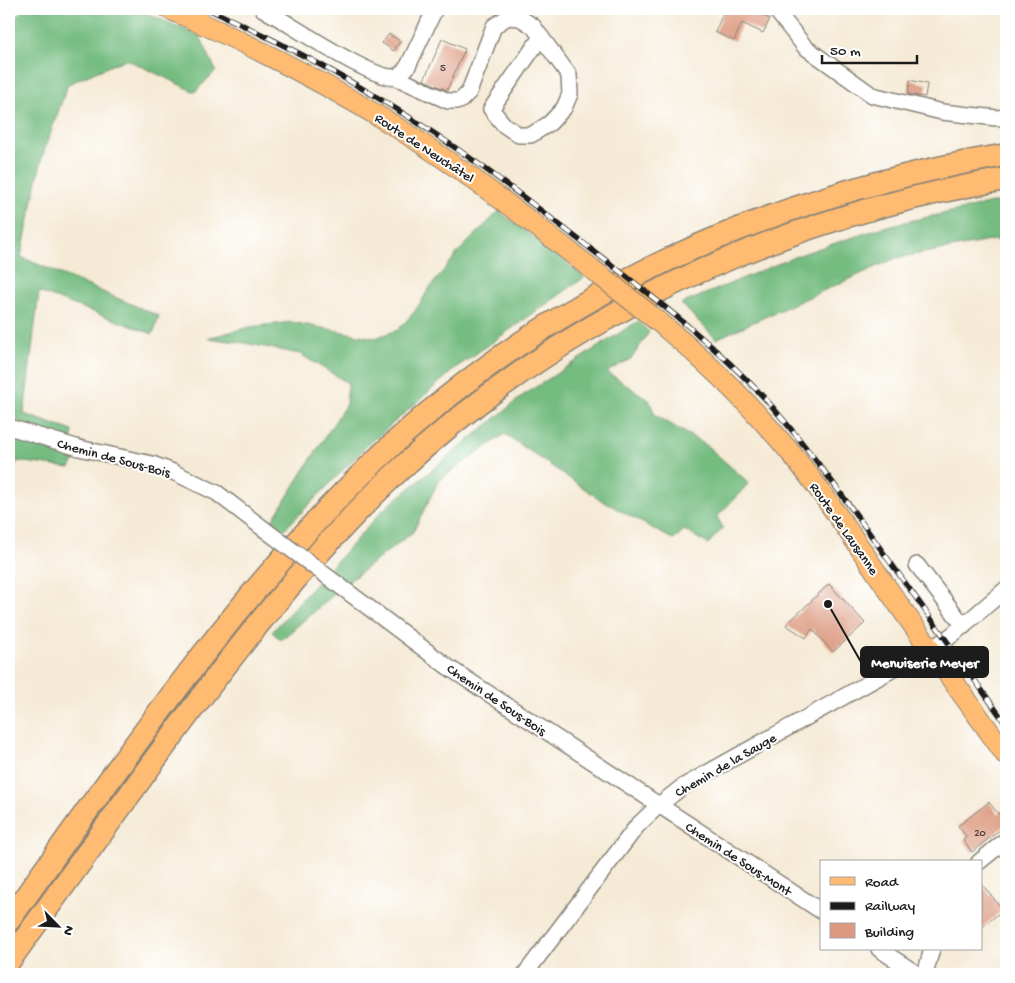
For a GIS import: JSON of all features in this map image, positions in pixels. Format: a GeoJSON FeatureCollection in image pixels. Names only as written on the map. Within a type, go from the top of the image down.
{"type":"FeatureCollection","features":[{"type":"Feature","properties":{"kind":"highway"},"geometry":{"type":"LineString","coordinates":[[9,920],[185,678],[271,571],[323,513],[370,465],[460,388],[517,346],[576,308],[638,274],[702,243],[770,216],[838,193],[923,171],[1006,155]]}},
{"type":"Feature","properties":{"kind":"highway"},"geometry":{"type":"LineString","coordinates":[[9,961],[177,728],[264,616],[315,557],[368,501],[420,451],[474,407],[531,365],[589,328],[651,294],[722,260],[780,237],[845,216],[928,194],[1006,179]]}},
{"type":"Feature","properties":{"kind":"main road","name":"Route de Neuchâtel"},"geometry":{"type":"LineString","coordinates":[[169,9],[254,47],[376,114],[480,183],[659,322]]}},
{"type":"Feature","properties":{"kind":"main road","name":"Route de Lausanne"},"geometry":{"type":"LineString","coordinates":[[659,322],[701,358],[741,397],[796,459],[1006,755]]}},
{"type":"Feature","properties":{"kind":"street"},"geometry":{"type":"LineString","coordinates":[[263,9],[360,66],[383,76],[395,77],[448,101],[460,101],[469,92],[494,26],[508,17],[520,18],[533,26],[541,37],[568,75],[570,94],[564,108],[550,123],[531,135],[519,134],[504,125],[491,109],[541,37]]}},
{"type":"Feature","properties":{"kind":"street"},"geometry":{"type":"LineString","coordinates":[[395,77],[402,74],[408,66],[435,9]]}},
{"type":"Feature","properties":{"kind":"street"},"geometry":{"type":"LineString","coordinates":[[775,9],[805,47],[872,95],[942,112],[997,118],[1006,117]]}},
{"type":"Feature","properties":{"kind":"street","name":"Chemin de Sous-Bois"},"geometry":{"type":"LineString","coordinates":[[9,427],[79,448],[152,464],[217,493],[448,667],[658,806]]}},
{"type":"Feature","properties":{"kind":"street"},"geometry":{"type":"LineString","coordinates":[[917,565],[964,626]]}},
{"type":"Feature","properties":{"kind":"street","name":"Chemin de la Sauge"},"geometry":{"type":"LineString","coordinates":[[525,974],[637,826],[658,806],[682,787],[930,650],[964,626],[1006,590]]}},
{"type":"Feature","properties":{"kind":"street","name":"Chemin de Sous-Mont"},"geometry":{"type":"LineString","coordinates":[[658,806],[820,910]]}},
{"type":"Feature","properties":{"kind":"street"},"geometry":{"type":"LineString","coordinates":[[982,860],[1006,840]]}},
{"type":"Feature","properties":{"kind":"street"},"geometry":{"type":"LineString","coordinates":[[881,950],[917,974]]}},
{"type":"Feature","properties":{"kind":"street"},"geometry":{"type":"LineString","coordinates":[[925,974],[932,950]]}},
{"type":"Feature","properties":{"kind":"green space"},"geometry":{"type":"Polygon","coordinates":[[[24,9],[137,9],[200,36],[216,71],[195,92],[126,59],[68,84],[42,157],[21,257],[159,316],[153,334],[39,292],[24,414],[73,431],[71,442],[31,438],[77,456],[70,468],[17,461],[9,483],[9,24],[24,9]]]}},
{"type":"Feature","properties":{"kind":"green space"},"geometry":{"type":"Polygon","coordinates":[[[1006,200],[1006,246],[995,240],[896,258],[716,339],[681,304],[799,255],[887,226],[1006,200]]]}},
{"type":"Feature","properties":{"kind":"green space"},"geometry":{"type":"Polygon","coordinates":[[[499,211],[585,277],[457,367],[368,445],[281,533],[270,524],[346,404],[348,383],[300,354],[245,343],[207,338],[250,327],[291,322],[375,338],[398,330],[415,311],[429,289],[459,251],[499,211]]]}},
{"type":"Feature","properties":{"kind":"green space"},"geometry":{"type":"Polygon","coordinates":[[[638,321],[649,332],[632,358],[607,372],[649,400],[655,415],[706,445],[749,483],[717,517],[723,528],[708,544],[684,530],[674,540],[601,500],[505,434],[439,480],[413,532],[352,579],[281,640],[272,632],[384,509],[525,394],[638,321]]]}},
{"type":"Feature","properties":{"kind":"building"},"geometry":{"type":"Polygon","coordinates":[[[725,9],[748,9],[770,19],[763,33],[742,23],[734,41],[715,32],[725,9]]]}},
{"type":"Feature","properties":{"kind":"building"},"geometry":{"type":"Polygon","coordinates":[[[389,34],[400,41],[394,51],[382,43],[389,34]]]}},
{"type":"Feature","properties":{"kind":"building"},"geometry":{"type":"Polygon","coordinates":[[[442,39],[465,49],[447,90],[424,80],[442,39]]]}},
{"type":"Feature","properties":{"kind":"building"},"geometry":{"type":"Polygon","coordinates":[[[910,80],[927,84],[925,97],[908,94],[910,80]]]}},
{"type":"Feature","properties":{"kind":"building"},"geometry":{"type":"Polygon","coordinates":[[[829,584],[865,623],[833,652],[812,629],[806,638],[786,625],[829,584]]]}},
{"type":"Feature","properties":{"kind":"building"},"geometry":{"type":"Polygon","coordinates":[[[989,802],[998,814],[1002,810],[1006,815],[1006,825],[972,852],[963,840],[967,837],[958,826],[989,802]]]}},
{"type":"Feature","properties":{"kind":"building"},"geometry":{"type":"Polygon","coordinates":[[[982,884],[1003,910],[982,927],[982,884]]]}},
{"type":"Feature","properties":{"kind":"railway"},"geometry":{"type":"LineString","coordinates":[[208,9],[273,40],[337,74],[400,111],[477,163],[543,212],[638,285],[706,341],[769,403],[814,458],[1006,724]]}},
{"type":"Feature","properties":{"kind":"place","name":"Menuiserie Meyer"},"geometry":{"type":"Point","coordinates":[828,604]}}]}
